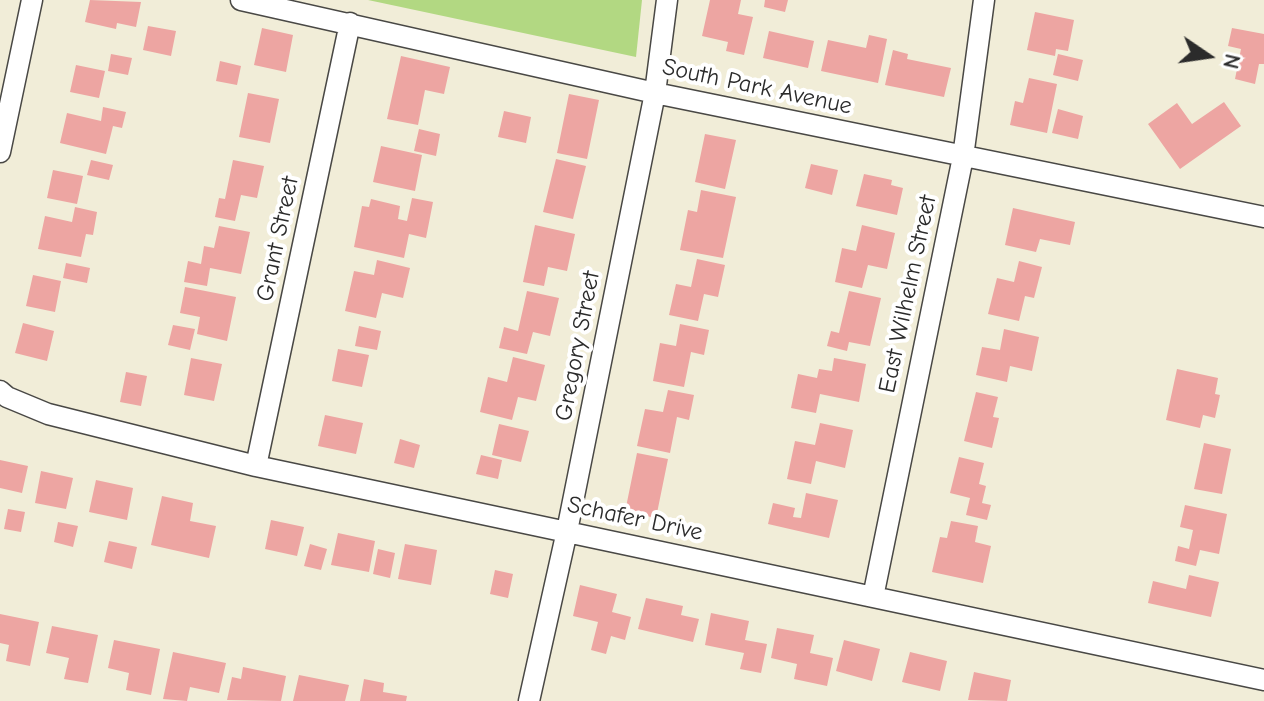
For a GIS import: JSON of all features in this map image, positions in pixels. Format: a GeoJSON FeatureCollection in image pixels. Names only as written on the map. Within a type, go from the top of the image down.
{"type":"FeatureCollection","features":[{"type":"Feature","properties":{"kind":"street"},"geometry":{"type":"LineString","coordinates":[[0,152],[32,0]]}},
{"type":"Feature","properties":{"kind":"street","name":"South Park Avenue"},"geometry":{"type":"LineString","coordinates":[[241,0],[655,93],[1264,217]]}},
{"type":"Feature","properties":{"kind":"street","name":"Gregory Street"},"geometry":{"type":"LineString","coordinates":[[529,701],[567,531],[655,93],[667,0]]}},
{"type":"Feature","properties":{"kind":"street","name":"East Wilhelm Street"},"geometry":{"type":"LineString","coordinates":[[873,597],[963,157],[984,0]]}},
{"type":"Feature","properties":{"kind":"street","name":"Grant Street"},"geometry":{"type":"LineString","coordinates":[[256,466],[350,23]]}},
{"type":"Feature","properties":{"kind":"street","name":"Schafer Drive"},"geometry":{"type":"LineString","coordinates":[[0,391],[48,414],[256,466],[1264,680]]}},
{"type":"Feature","properties":{"kind":"green space"},"geometry":{"type":"Polygon","coordinates":[[[368,0],[642,0],[636,57],[368,0]]]}},
{"type":"Feature","properties":{"kind":"building"},"geometry":{"type":"Polygon","coordinates":[[[90,0],[141,2],[136,27],[117,23],[116,29],[85,22],[90,0]]]}},
{"type":"Feature","properties":{"kind":"building"},"geometry":{"type":"Polygon","coordinates":[[[710,0],[741,0],[738,14],[753,17],[744,55],[726,51],[728,42],[702,36],[710,0]]]}},
{"type":"Feature","properties":{"kind":"building"},"geometry":{"type":"Polygon","coordinates":[[[765,0],[788,0],[785,12],[764,7],[765,0]]]}},
{"type":"Feature","properties":{"kind":"building"},"geometry":{"type":"Polygon","coordinates":[[[1035,12],[1074,20],[1068,51],[1056,49],[1055,56],[1027,50],[1035,12]]]}},
{"type":"Feature","properties":{"kind":"building"},"geometry":{"type":"Polygon","coordinates":[[[148,26],[176,31],[171,56],[143,50],[148,26]]]}},
{"type":"Feature","properties":{"kind":"building"},"geometry":{"type":"Polygon","coordinates":[[[262,28],[293,35],[286,72],[254,65],[262,28]]]}},
{"type":"Feature","properties":{"kind":"building"},"geometry":{"type":"Polygon","coordinates":[[[1232,28],[1264,34],[1264,64],[1259,64],[1255,84],[1235,79],[1241,49],[1228,46],[1232,28]]]}},
{"type":"Feature","properties":{"kind":"building"},"geometry":{"type":"Polygon","coordinates":[[[769,31],[814,41],[808,68],[763,58],[769,31]]]}},
{"type":"Feature","properties":{"kind":"building"},"geometry":{"type":"Polygon","coordinates":[[[869,35],[887,39],[878,83],[821,71],[828,40],[866,48],[869,35]]]}},
{"type":"Feature","properties":{"kind":"building"},"geometry":{"type":"Polygon","coordinates":[[[893,50],[908,54],[907,59],[951,68],[944,97],[885,85],[893,50]]]}},
{"type":"Feature","properties":{"kind":"building"},"geometry":{"type":"Polygon","coordinates":[[[111,54],[132,58],[128,75],[108,71],[111,54]]]}},
{"type":"Feature","properties":{"kind":"building"},"geometry":{"type":"Polygon","coordinates":[[[1058,54],[1083,60],[1078,81],[1053,75],[1058,54]]]}},
{"type":"Feature","properties":{"kind":"building"},"geometry":{"type":"Polygon","coordinates":[[[401,56],[450,67],[444,94],[425,90],[418,125],[387,119],[401,56]]]}},
{"type":"Feature","properties":{"kind":"building"},"geometry":{"type":"Polygon","coordinates":[[[220,61],[241,66],[237,85],[216,81],[220,61]]]}},
{"type":"Feature","properties":{"kind":"building"},"geometry":{"type":"Polygon","coordinates":[[[76,65],[105,71],[99,98],[70,92],[76,65]]]}},
{"type":"Feature","properties":{"kind":"building"},"geometry":{"type":"Polygon","coordinates":[[[1029,78],[1057,84],[1047,133],[1010,125],[1015,101],[1023,103],[1029,78]]]}},
{"type":"Feature","properties":{"kind":"building"},"geometry":{"type":"Polygon","coordinates":[[[248,93],[279,99],[270,143],[239,137],[248,93]]]}},
{"type":"Feature","properties":{"kind":"building"},"geometry":{"type":"Polygon","coordinates":[[[569,94],[599,100],[587,159],[557,153],[569,94]]]}},
{"type":"Feature","properties":{"kind":"building"},"geometry":{"type":"Polygon","coordinates":[[[1224,102],[1241,126],[1180,169],[1148,124],[1177,103],[1192,124],[1224,102]]]}},
{"type":"Feature","properties":{"kind":"building"},"geometry":{"type":"Polygon","coordinates":[[[103,107],[126,112],[122,128],[113,126],[106,154],[60,143],[67,113],[101,121],[103,107]]]}},
{"type":"Feature","properties":{"kind":"building"},"geometry":{"type":"Polygon","coordinates":[[[1058,109],[1083,116],[1078,139],[1052,133],[1058,109]]]}},
{"type":"Feature","properties":{"kind":"building"},"geometry":{"type":"Polygon","coordinates":[[[504,111],[531,117],[526,143],[498,137],[504,111]]]}},
{"type":"Feature","properties":{"kind":"building"},"geometry":{"type":"Polygon","coordinates":[[[419,129],[440,134],[436,156],[414,151],[419,129]]]}},
{"type":"Feature","properties":{"kind":"building"},"geometry":{"type":"Polygon","coordinates":[[[705,134],[736,140],[725,189],[695,182],[705,134]]]}},
{"type":"Feature","properties":{"kind":"building"},"geometry":{"type":"Polygon","coordinates":[[[381,146],[422,155],[415,191],[373,182],[381,146]]]}},
{"type":"Feature","properties":{"kind":"building"},"geometry":{"type":"Polygon","coordinates":[[[556,159],[586,166],[573,219],[543,212],[556,159]]]}},
{"type":"Feature","properties":{"kind":"building"},"geometry":{"type":"Polygon","coordinates":[[[91,160],[113,165],[109,180],[87,175],[91,160]]]}},
{"type":"Feature","properties":{"kind":"building"},"geometry":{"type":"Polygon","coordinates":[[[233,160],[264,166],[257,198],[241,195],[235,221],[215,217],[219,198],[225,199],[233,160]]]}},
{"type":"Feature","properties":{"kind":"building"},"geometry":{"type":"Polygon","coordinates":[[[811,164],[838,170],[832,195],[805,188],[811,164]]]}},
{"type":"Feature","properties":{"kind":"building"},"geometry":{"type":"Polygon","coordinates":[[[53,170],[83,176],[77,204],[47,198],[53,170]]]}},
{"type":"Feature","properties":{"kind":"building"},"geometry":{"type":"Polygon","coordinates":[[[864,174],[892,180],[891,185],[903,188],[897,215],[856,206],[864,174]]]}},
{"type":"Feature","properties":{"kind":"building"},"geometry":{"type":"Polygon","coordinates":[[[701,190],[736,197],[723,258],[680,250],[688,210],[697,212],[701,190]]]}},
{"type":"Feature","properties":{"kind":"building"},"geometry":{"type":"Polygon","coordinates":[[[412,198],[433,202],[426,238],[409,234],[404,258],[354,247],[362,206],[369,207],[371,199],[400,206],[398,219],[407,221],[412,198]]]}},
{"type":"Feature","properties":{"kind":"building"},"geometry":{"type":"Polygon","coordinates":[[[75,207],[97,212],[93,235],[86,234],[81,257],[38,249],[45,216],[72,222],[75,207]]]}},
{"type":"Feature","properties":{"kind":"building"},"geometry":{"type":"Polygon","coordinates":[[[1013,208],[1075,222],[1070,245],[1040,239],[1036,252],[1005,245],[1013,208]]]}},
{"type":"Feature","properties":{"kind":"building"},"geometry":{"type":"Polygon","coordinates":[[[535,225],[575,234],[567,271],[548,267],[544,286],[523,282],[535,225]]]}},
{"type":"Feature","properties":{"kind":"building"},"geometry":{"type":"Polygon","coordinates":[[[862,225],[895,233],[887,269],[868,265],[862,288],[835,282],[842,248],[856,251],[862,225]]]}},
{"type":"Feature","properties":{"kind":"building"},"geometry":{"type":"Polygon","coordinates":[[[219,226],[250,232],[241,274],[210,268],[207,286],[184,282],[188,261],[201,264],[204,246],[214,248],[219,226]]]}},
{"type":"Feature","properties":{"kind":"building"},"geometry":{"type":"Polygon","coordinates":[[[697,259],[725,265],[718,297],[704,294],[698,321],[669,315],[676,284],[691,287],[697,259]]]}},
{"type":"Feature","properties":{"kind":"building"},"geometry":{"type":"Polygon","coordinates":[[[377,260],[410,268],[403,298],[382,293],[376,318],[345,311],[354,271],[374,275],[377,260]]]}},
{"type":"Feature","properties":{"kind":"building"},"geometry":{"type":"Polygon","coordinates":[[[1019,261],[1042,267],[1034,298],[1025,296],[1019,321],[988,314],[997,278],[1014,282],[1019,261]]]}},
{"type":"Feature","properties":{"kind":"building"},"geometry":{"type":"Polygon","coordinates":[[[66,263],[90,268],[87,283],[63,278],[66,263]]]}},
{"type":"Feature","properties":{"kind":"building"},"geometry":{"type":"Polygon","coordinates":[[[33,275],[61,281],[55,312],[26,306],[33,275]]]}},
{"type":"Feature","properties":{"kind":"building"},"geometry":{"type":"Polygon","coordinates":[[[185,287],[236,297],[227,341],[197,334],[200,317],[180,313],[185,287]]]}},
{"type":"Feature","properties":{"kind":"building"},"geometry":{"type":"Polygon","coordinates":[[[527,291],[559,298],[550,336],[533,332],[527,354],[499,348],[504,327],[518,331],[527,291]]]}},
{"type":"Feature","properties":{"kind":"building"},"geometry":{"type":"Polygon","coordinates":[[[849,291],[881,298],[870,346],[849,342],[847,351],[827,346],[831,331],[839,333],[849,291]]]}},
{"type":"Feature","properties":{"kind":"building"},"geometry":{"type":"Polygon","coordinates":[[[23,323],[54,331],[47,361],[15,353],[23,323]]]}},
{"type":"Feature","properties":{"kind":"building"},"geometry":{"type":"Polygon","coordinates":[[[680,324],[709,330],[704,355],[691,352],[684,387],[653,381],[660,343],[676,346],[680,324]]]}},
{"type":"Feature","properties":{"kind":"building"},"geometry":{"type":"Polygon","coordinates":[[[173,325],[195,329],[190,350],[168,345],[173,325]]]}},
{"type":"Feature","properties":{"kind":"building"},"geometry":{"type":"Polygon","coordinates":[[[359,326],[381,331],[377,350],[355,346],[359,326]]]}},
{"type":"Feature","properties":{"kind":"building"},"geometry":{"type":"Polygon","coordinates":[[[1004,329],[1039,337],[1032,371],[1010,366],[1007,382],[976,375],[982,347],[1000,350],[1004,329]]]}},
{"type":"Feature","properties":{"kind":"building"},"geometry":{"type":"Polygon","coordinates":[[[338,349],[369,355],[362,387],[332,381],[338,349]]]}},
{"type":"Feature","properties":{"kind":"building"},"geometry":{"type":"Polygon","coordinates":[[[513,357],[545,365],[536,401],[518,397],[512,420],[480,412],[488,377],[507,382],[513,357]]]}},
{"type":"Feature","properties":{"kind":"building"},"geometry":{"type":"Polygon","coordinates":[[[191,358],[222,364],[214,401],[184,395],[191,358]]]}},
{"type":"Feature","properties":{"kind":"building"},"geometry":{"type":"Polygon","coordinates":[[[834,358],[866,364],[859,402],[820,394],[816,413],[791,408],[798,374],[817,378],[819,369],[832,371],[834,358]]]}},
{"type":"Feature","properties":{"kind":"building"},"geometry":{"type":"Polygon","coordinates":[[[1177,369],[1218,378],[1215,394],[1220,395],[1215,418],[1203,415],[1200,428],[1166,420],[1177,369]]]}},
{"type":"Feature","properties":{"kind":"building"},"geometry":{"type":"Polygon","coordinates":[[[126,372],[147,376],[141,406],[120,402],[126,372]]]}},
{"type":"Feature","properties":{"kind":"building"},"geometry":{"type":"Polygon","coordinates":[[[668,390],[694,395],[689,420],[677,417],[670,453],[637,446],[645,409],[663,412],[668,390]]]}},
{"type":"Feature","properties":{"kind":"building"},"geometry":{"type":"Polygon","coordinates":[[[976,392],[998,397],[993,417],[999,418],[992,448],[964,441],[976,392]]]}},
{"type":"Feature","properties":{"kind":"building"},"geometry":{"type":"Polygon","coordinates":[[[325,415],[363,423],[356,454],[318,446],[325,415]]]}},
{"type":"Feature","properties":{"kind":"building"},"geometry":{"type":"Polygon","coordinates":[[[820,423],[853,430],[845,468],[816,461],[811,484],[787,479],[795,441],[815,445],[820,423]]]}},
{"type":"Feature","properties":{"kind":"building"},"geometry":{"type":"Polygon","coordinates":[[[499,424],[529,431],[521,462],[492,455],[499,424]]]}},
{"type":"Feature","properties":{"kind":"building"},"geometry":{"type":"Polygon","coordinates":[[[400,439],[420,445],[414,468],[394,463],[400,439]]]}},
{"type":"Feature","properties":{"kind":"building"},"geometry":{"type":"Polygon","coordinates":[[[1204,443],[1231,449],[1222,494],[1194,489],[1204,443]]]}},
{"type":"Feature","properties":{"kind":"building"},"geometry":{"type":"Polygon","coordinates":[[[637,453],[668,459],[656,518],[625,512],[637,453]]]}},
{"type":"Feature","properties":{"kind":"building"},"geometry":{"type":"Polygon","coordinates":[[[481,455],[502,460],[498,479],[476,474],[481,455]]]}},
{"type":"Feature","properties":{"kind":"building"},"geometry":{"type":"Polygon","coordinates":[[[959,457],[984,463],[979,484],[986,486],[982,503],[991,505],[987,520],[966,515],[970,498],[950,493],[959,457]]]}},
{"type":"Feature","properties":{"kind":"building"},"geometry":{"type":"Polygon","coordinates":[[[0,460],[28,466],[22,493],[0,488],[0,460]]]}},
{"type":"Feature","properties":{"kind":"building"},"geometry":{"type":"Polygon","coordinates":[[[41,471],[73,478],[66,509],[35,503],[41,471]]]}},
{"type":"Feature","properties":{"kind":"building"},"geometry":{"type":"Polygon","coordinates":[[[96,480],[133,488],[127,520],[89,512],[96,480]]]}},
{"type":"Feature","properties":{"kind":"building"},"geometry":{"type":"Polygon","coordinates":[[[806,493],[838,500],[829,538],[768,524],[773,503],[795,508],[793,517],[801,518],[806,493]]]}},
{"type":"Feature","properties":{"kind":"building"},"geometry":{"type":"Polygon","coordinates":[[[162,496],[193,503],[190,521],[216,526],[209,558],[151,545],[162,496]]]}},
{"type":"Feature","properties":{"kind":"building"},"geometry":{"type":"Polygon","coordinates":[[[1185,505],[1227,514],[1219,554],[1200,550],[1196,566],[1175,561],[1178,546],[1189,549],[1193,530],[1180,527],[1185,505]]]}},
{"type":"Feature","properties":{"kind":"building"},"geometry":{"type":"Polygon","coordinates":[[[8,509],[25,512],[21,532],[4,529],[8,509]]]}},
{"type":"Feature","properties":{"kind":"building"},"geometry":{"type":"Polygon","coordinates":[[[271,520],[304,527],[297,556],[265,549],[271,520]]]}},
{"type":"Feature","properties":{"kind":"building"},"geometry":{"type":"Polygon","coordinates":[[[951,521],[978,526],[975,542],[991,546],[983,583],[932,572],[940,537],[947,538],[951,521]]]}},
{"type":"Feature","properties":{"kind":"building"},"geometry":{"type":"Polygon","coordinates":[[[58,522],[78,526],[73,547],[54,542],[58,522]]]}},
{"type":"Feature","properties":{"kind":"building"},"geometry":{"type":"Polygon","coordinates":[[[338,533],[375,541],[369,572],[331,565],[338,533]]]}},
{"type":"Feature","properties":{"kind":"building"},"geometry":{"type":"Polygon","coordinates":[[[109,541],[137,547],[132,569],[104,562],[109,541]]]}},
{"type":"Feature","properties":{"kind":"building"},"geometry":{"type":"Polygon","coordinates":[[[310,544],[327,549],[321,570],[304,566],[310,544]]]}},
{"type":"Feature","properties":{"kind":"building"},"geometry":{"type":"Polygon","coordinates":[[[405,544],[437,550],[431,585],[398,579],[405,544]]]}},
{"type":"Feature","properties":{"kind":"building"},"geometry":{"type":"Polygon","coordinates":[[[378,549],[395,553],[390,578],[373,574],[378,549]]]}},
{"type":"Feature","properties":{"kind":"building"},"geometry":{"type":"Polygon","coordinates":[[[495,570],[513,574],[508,598],[490,594],[495,570]]]}},
{"type":"Feature","properties":{"kind":"building"},"geometry":{"type":"Polygon","coordinates":[[[1189,575],[1219,582],[1211,617],[1148,603],[1153,581],[1186,589],[1189,575]]]}},
{"type":"Feature","properties":{"kind":"building"},"geometry":{"type":"Polygon","coordinates":[[[580,585],[617,594],[612,612],[631,617],[625,640],[611,636],[606,654],[591,650],[598,622],[573,616],[580,585]]]}},
{"type":"Feature","properties":{"kind":"building"},"geometry":{"type":"Polygon","coordinates":[[[646,598],[683,606],[681,615],[699,619],[693,642],[638,629],[646,598]]]}},
{"type":"Feature","properties":{"kind":"building"},"geometry":{"type":"Polygon","coordinates":[[[711,613],[749,621],[745,640],[767,644],[761,673],[740,669],[744,653],[705,645],[711,613]]]}},
{"type":"Feature","properties":{"kind":"building"},"geometry":{"type":"Polygon","coordinates":[[[0,614],[39,622],[30,666],[6,661],[9,645],[0,643],[0,614]]]}},
{"type":"Feature","properties":{"kind":"building"},"geometry":{"type":"Polygon","coordinates":[[[52,626],[98,635],[88,683],[64,679],[69,658],[46,653],[52,626]]]}},
{"type":"Feature","properties":{"kind":"building"},"geometry":{"type":"Polygon","coordinates":[[[777,628],[814,635],[810,653],[833,658],[827,686],[794,679],[797,664],[771,658],[777,628]]]}},
{"type":"Feature","properties":{"kind":"building"},"geometry":{"type":"Polygon","coordinates":[[[114,640],[160,649],[151,695],[126,690],[129,673],[108,668],[114,640]]]}},
{"type":"Feature","properties":{"kind":"building"},"geometry":{"type":"Polygon","coordinates":[[[844,640],[880,649],[872,681],[836,671],[844,640]]]}},
{"type":"Feature","properties":{"kind":"building"},"geometry":{"type":"Polygon","coordinates":[[[173,652],[226,663],[219,693],[190,687],[187,701],[163,699],[173,652]]]}},
{"type":"Feature","properties":{"kind":"building"},"geometry":{"type":"Polygon","coordinates":[[[910,652],[947,661],[940,691],[902,682],[910,652]]]}},
{"type":"Feature","properties":{"kind":"building"},"geometry":{"type":"Polygon","coordinates":[[[243,667],[286,676],[281,701],[227,700],[232,677],[241,679],[243,667]]]}},
{"type":"Feature","properties":{"kind":"building"},"geometry":{"type":"Polygon","coordinates":[[[974,672],[1011,680],[1007,701],[968,700],[974,672]]]}},
{"type":"Feature","properties":{"kind":"building"},"geometry":{"type":"Polygon","coordinates":[[[299,675],[349,685],[345,701],[293,701],[299,675]]]}},
{"type":"Feature","properties":{"kind":"building"},"geometry":{"type":"Polygon","coordinates":[[[364,679],[384,683],[383,692],[407,696],[406,701],[360,701],[364,679]]]}}]}
